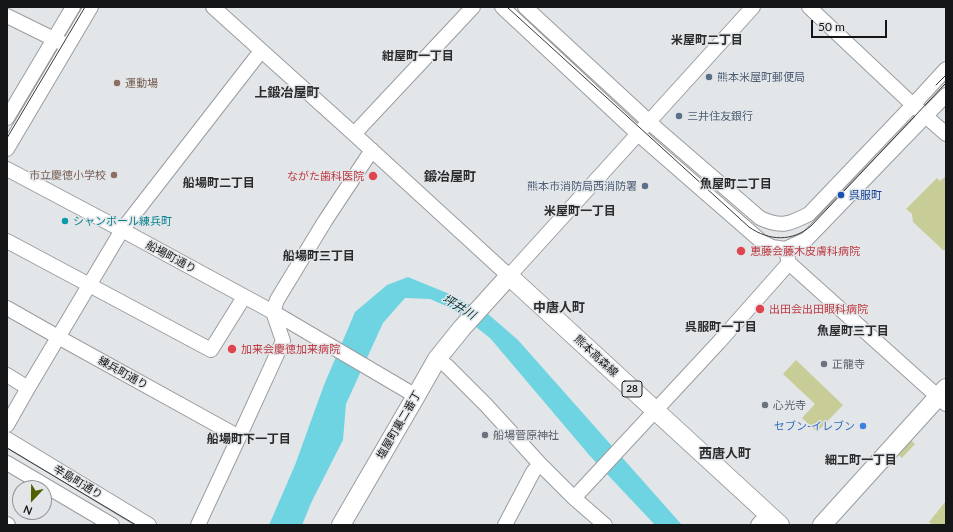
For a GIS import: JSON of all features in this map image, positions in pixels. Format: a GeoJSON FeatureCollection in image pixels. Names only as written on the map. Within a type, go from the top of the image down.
{"type":"FeatureCollection","features":[{"type":"Feature","properties":{"kind":"main road","name":"塩屋町裏二番丁"},"geometry":{"type":"LineString","coordinates":[[341,525],[437,359],[462,328],[509,276]]}},
{"type":"Feature","properties":{"kind":"main road","name":"熊本高森線"},"geometry":{"type":"LineString","coordinates":[[509,276],[655,410],[768,521]]}},
{"type":"Feature","properties":{"kind":"main road"},"geometry":{"type":"LineString","coordinates":[[822,525],[943,397]]}},
{"type":"Feature","properties":{"kind":"street"},"geometry":{"type":"LineString","coordinates":[[7,118],[72,7]]}},
{"type":"Feature","properties":{"kind":"street"},"geometry":{"type":"LineString","coordinates":[[7,149],[91,7]]}},
{"type":"Feature","properties":{"kind":"street"},"geometry":{"type":"LineString","coordinates":[[213,7],[509,276],[753,7]]}},
{"type":"Feature","properties":{"kind":"street"},"geometry":{"type":"LineString","coordinates":[[354,134],[473,7]]}},
{"type":"Feature","properties":{"kind":"street"},"geometry":{"type":"LineString","coordinates":[[502,7],[638,134],[762,242],[772,247],[785,249],[807,239],[946,95]]}},
{"type":"Feature","properties":{"kind":"street"},"geometry":{"type":"LineString","coordinates":[[525,7],[648,121],[760,218],[771,223],[783,224],[794,222],[809,214],[946,69]]}},
{"type":"Feature","properties":{"kind":"street"},"geometry":{"type":"LineString","coordinates":[[809,7],[946,134]]}},
{"type":"Feature","properties":{"kind":"street"},"geometry":{"type":"LineString","coordinates":[[7,16],[68,46]]}},
{"type":"Feature","properties":{"kind":"street"},"geometry":{"type":"LineString","coordinates":[[7,425],[122,230],[261,51]]}},
{"type":"Feature","properties":{"kind":"street"},"geometry":{"type":"LineString","coordinates":[[198,525],[283,340],[273,312],[277,300],[325,221],[372,150]]}},
{"type":"Feature","properties":{"kind":"street","name":"船場町通り"},"geometry":{"type":"LineString","coordinates":[[7,170],[122,230],[273,312],[416,396]]}},
{"type":"Feature","properties":{"kind":"street"},"geometry":{"type":"LineString","coordinates":[[7,241],[211,350],[244,297]]}},
{"type":"Feature","properties":{"kind":"street"},"geometry":{"type":"LineString","coordinates":[[785,249],[789,263],[943,397]]}},
{"type":"Feature","properties":{"kind":"street"},"geometry":{"type":"LineString","coordinates":[[574,498],[719,342],[789,263]]}},
{"type":"Feature","properties":{"kind":"street","name":"練兵町通り"},"geometry":{"type":"LineString","coordinates":[[7,308],[239,437]]}},
{"type":"Feature","properties":{"kind":"street"},"geometry":{"type":"LineString","coordinates":[[437,359],[447,366],[481,400],[540,464],[574,498],[605,525]]}},
{"type":"Feature","properties":{"kind":"street"},"geometry":{"type":"LineString","coordinates":[[7,375],[28,388]]}},
{"type":"Feature","properties":{"kind":"street","name":"辛島町通り"},"geometry":{"type":"LineString","coordinates":[[7,439],[149,525]]}},
{"type":"Feature","properties":{"kind":"street","name":"辛島町通り"},"geometry":{"type":"LineString","coordinates":[[7,463],[111,525]]}},
{"type":"Feature","properties":{"kind":"street"},"geometry":{"type":"LineString","coordinates":[[505,525],[533,472],[540,464]]}},
{"type":"Feature","properties":{"kind":"green space"},"geometry":{"type":"Polygon","coordinates":[[[946,176],[946,250],[943,250],[913,222],[912,214],[906,209],[937,178],[940,181],[946,176]]]}},
{"type":"Feature","properties":{"kind":"green space"},"geometry":{"type":"Polygon","coordinates":[[[796,360],[843,405],[817,432],[802,418],[815,404],[783,374],[796,360]]]}},
{"type":"Feature","properties":{"kind":"green space"},"geometry":{"type":"Polygon","coordinates":[[[906,436],[915,444],[902,458],[893,450],[906,436]]]}},
{"type":"Feature","properties":{"kind":"green space"},"geometry":{"type":"Polygon","coordinates":[[[946,501],[946,525],[933,525],[929,522],[946,501]]]}},
{"type":"Feature","properties":{"kind":"water","name":"坪井川"},"geometry":{"type":"Polygon","coordinates":[[[408,277],[447,293],[488,314],[518,340],[682,525],[655,525],[590,456],[490,338],[453,309],[430,299],[405,298],[383,323],[346,404],[343,440],[312,501],[302,525],[269,525],[295,465],[324,385],[355,312],[387,285],[408,277]]]}},
{"type":"Feature","properties":{"kind":"tram line"},"geometry":{"type":"LineString","coordinates":[[7,138],[85,7]]}},
{"type":"Feature","properties":{"kind":"tram line"},"geometry":{"type":"LineString","coordinates":[[507,7],[749,227],[757,232],[772,237],[780,238],[796,235],[811,226],[946,83]]}},
{"type":"Feature","properties":{"kind":"tram line"},"geometry":{"type":"LineString","coordinates":[[936,85],[946,75]]}},
{"type":"Feature","properties":{"kind":"tram line"},"geometry":{"type":"LineString","coordinates":[[7,448],[136,525]]}},
{"type":"Feature","properties":{"kind":"place","name":"熊本米屋町郵便局"},"geometry":{"type":"Point","coordinates":[709,77]}},
{"type":"Feature","properties":{"kind":"place","name":"運動場"},"geometry":{"type":"Point","coordinates":[117,83]}},
{"type":"Feature","properties":{"kind":"place","name":"三井住友銀行"},"geometry":{"type":"Point","coordinates":[679,116]}},
{"type":"Feature","properties":{"kind":"place","name":"市立慶徳小学校"},"geometry":{"type":"Point","coordinates":[114,175]}},
{"type":"Feature","properties":{"kind":"place","name":"ながた歯科医院"},"geometry":{"type":"Point","coordinates":[373,176]}},
{"type":"Feature","properties":{"kind":"place","name":"熊本市消防局西消防署"},"geometry":{"type":"Point","coordinates":[645,186]}},
{"type":"Feature","properties":{"kind":"place","name":"呉服町"},"geometry":{"type":"Point","coordinates":[841,195]}},
{"type":"Feature","properties":{"kind":"place","name":"シャンボール練兵町"},"geometry":{"type":"Point","coordinates":[65,221]}},
{"type":"Feature","properties":{"kind":"place","name":"恵藤会藤木皮膚科病院"},"geometry":{"type":"Point","coordinates":[741,251]}},
{"type":"Feature","properties":{"kind":"place","name":"出田会出田眼科病院"},"geometry":{"type":"Point","coordinates":[760,309]}},
{"type":"Feature","properties":{"kind":"place","name":"加来会慶徳加来病院"},"geometry":{"type":"Point","coordinates":[232,349]}},
{"type":"Feature","properties":{"kind":"place","name":"正龍寺"},"geometry":{"type":"Point","coordinates":[824,364]}},
{"type":"Feature","properties":{"kind":"place","name":"心光寺"},"geometry":{"type":"Point","coordinates":[765,405]}},
{"type":"Feature","properties":{"kind":"place","name":"セブン-イレブン"},"geometry":{"type":"Point","coordinates":[863,426]}},
{"type":"Feature","properties":{"kind":"place","name":"船場菅原神社"},"geometry":{"type":"Point","coordinates":[485,435]}},
{"type":"Feature","properties":{"kind":"district","name":"米屋町二丁目"},"geometry":{"type":"Point","coordinates":[707,40]}},
{"type":"Feature","properties":{"kind":"district","name":"紺屋町一丁目"},"geometry":{"type":"Point","coordinates":[418,56]}},
{"type":"Feature","properties":{"kind":"district","name":"上鍛冶屋町"},"geometry":{"type":"Point","coordinates":[287,93]}},
{"type":"Feature","properties":{"kind":"district","name":"鍛冶屋町"},"geometry":{"type":"Point","coordinates":[450,177]}},
{"type":"Feature","properties":{"kind":"district","name":"船場町二丁目"},"geometry":{"type":"Point","coordinates":[219,183]}},
{"type":"Feature","properties":{"kind":"district","name":"魚屋町二丁目"},"geometry":{"type":"Point","coordinates":[736,184]}},
{"type":"Feature","properties":{"kind":"district","name":"米屋町一丁目"},"geometry":{"type":"Point","coordinates":[580,211]}},
{"type":"Feature","properties":{"kind":"district","name":"船場町三丁目"},"geometry":{"type":"Point","coordinates":[319,256]}},
{"type":"Feature","properties":{"kind":"district","name":"中唐人町"},"geometry":{"type":"Point","coordinates":[559,308]}},
{"type":"Feature","properties":{"kind":"district","name":"呉服町一丁目"},"geometry":{"type":"Point","coordinates":[721,327]}},
{"type":"Feature","properties":{"kind":"district","name":"魚屋町三丁目"},"geometry":{"type":"Point","coordinates":[853,331]}},
{"type":"Feature","properties":{"kind":"district","name":"船場町下一丁目"},"geometry":{"type":"Point","coordinates":[249,439]}},
{"type":"Feature","properties":{"kind":"district","name":"西唐人町"},"geometry":{"type":"Point","coordinates":[725,454]}},
{"type":"Feature","properties":{"kind":"district","name":"細工町一丁目"},"geometry":{"type":"Point","coordinates":[861,460]}}]}
